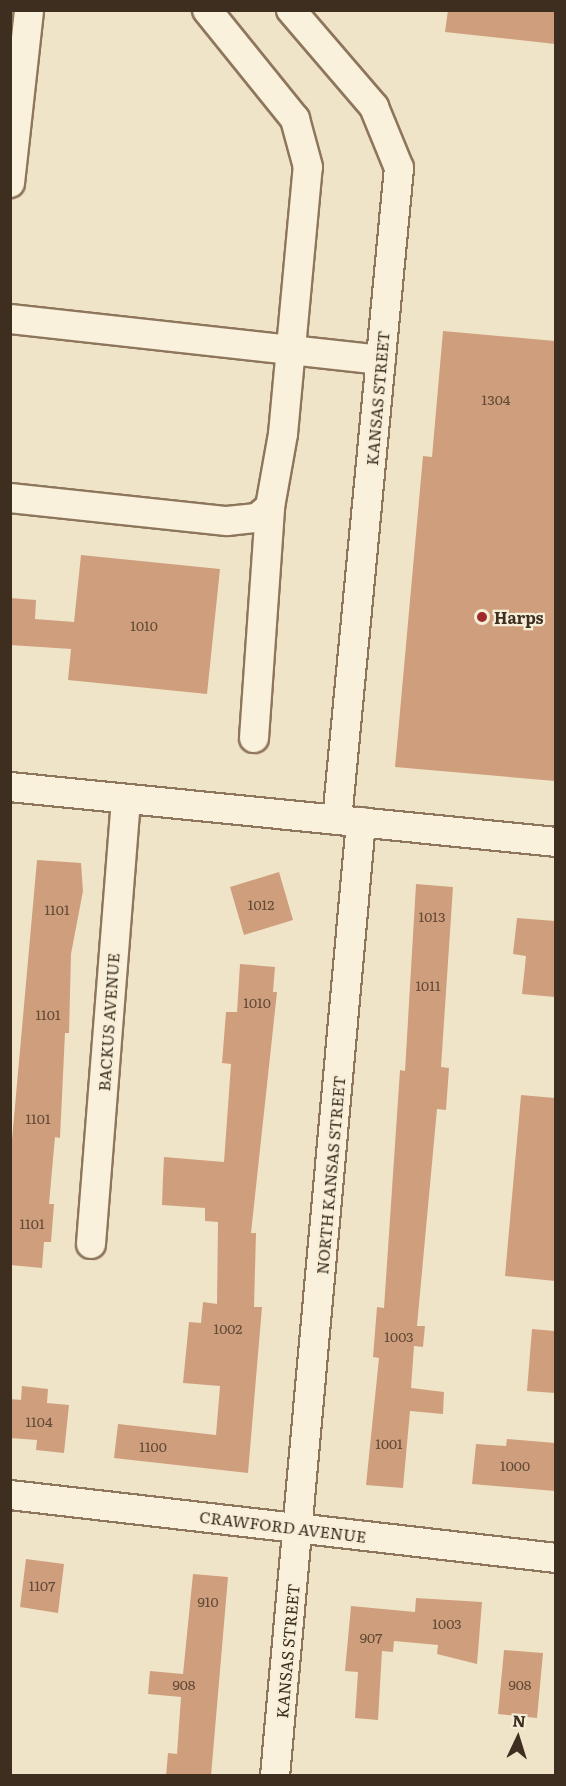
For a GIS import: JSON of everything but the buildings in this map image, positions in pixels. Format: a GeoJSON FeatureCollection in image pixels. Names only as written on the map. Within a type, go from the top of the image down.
{"type":"FeatureCollection","features":[{"type":"Feature","properties":{"kind":"street"},"geometry":{"type":"LineString","coordinates":[[10,183],[29,10]]}},
{"type":"Feature","properties":{"kind":"street"},"geometry":{"type":"LineString","coordinates":[[207,10],[285,103],[304,140],[308,167],[291,350],[258,514],[254,738]]}},
{"type":"Feature","properties":{"kind":"street","name":"KANSAS STREET"},"geometry":{"type":"LineString","coordinates":[[291,10],[374,107],[399,168],[381,360],[349,821]]}},
{"type":"Feature","properties":{"kind":"street"},"geometry":{"type":"LineString","coordinates":[[10,319],[381,360]]}},
{"type":"Feature","properties":{"kind":"street"},"geometry":{"type":"LineString","coordinates":[[10,498],[258,514]]}},
{"type":"Feature","properties":{"kind":"street"},"geometry":{"type":"LineString","coordinates":[[10,787],[555,842]]}},
{"type":"Feature","properties":{"kind":"street","name":"BACKUS AVENUE"},"geometry":{"type":"LineString","coordinates":[[91,1244],[126,799]]}},
{"type":"Feature","properties":{"kind":"street","name":"NORTH KANSAS STREET"},"geometry":{"type":"LineString","coordinates":[[298,1527],[349,821]]}},
{"type":"Feature","properties":{"kind":"street","name":"CRAWFORD AVENUE"},"geometry":{"type":"LineString","coordinates":[[10,1495],[555,1558]]}},
{"type":"Feature","properties":{"kind":"street","name":"KANSAS STREET"},"geometry":{"type":"LineString","coordinates":[[275,1776],[298,1527]]}},
{"type":"Feature","properties":{"kind":"place","name":"Harps"},"geometry":{"type":"Point","coordinates":[482,617]}}]}
